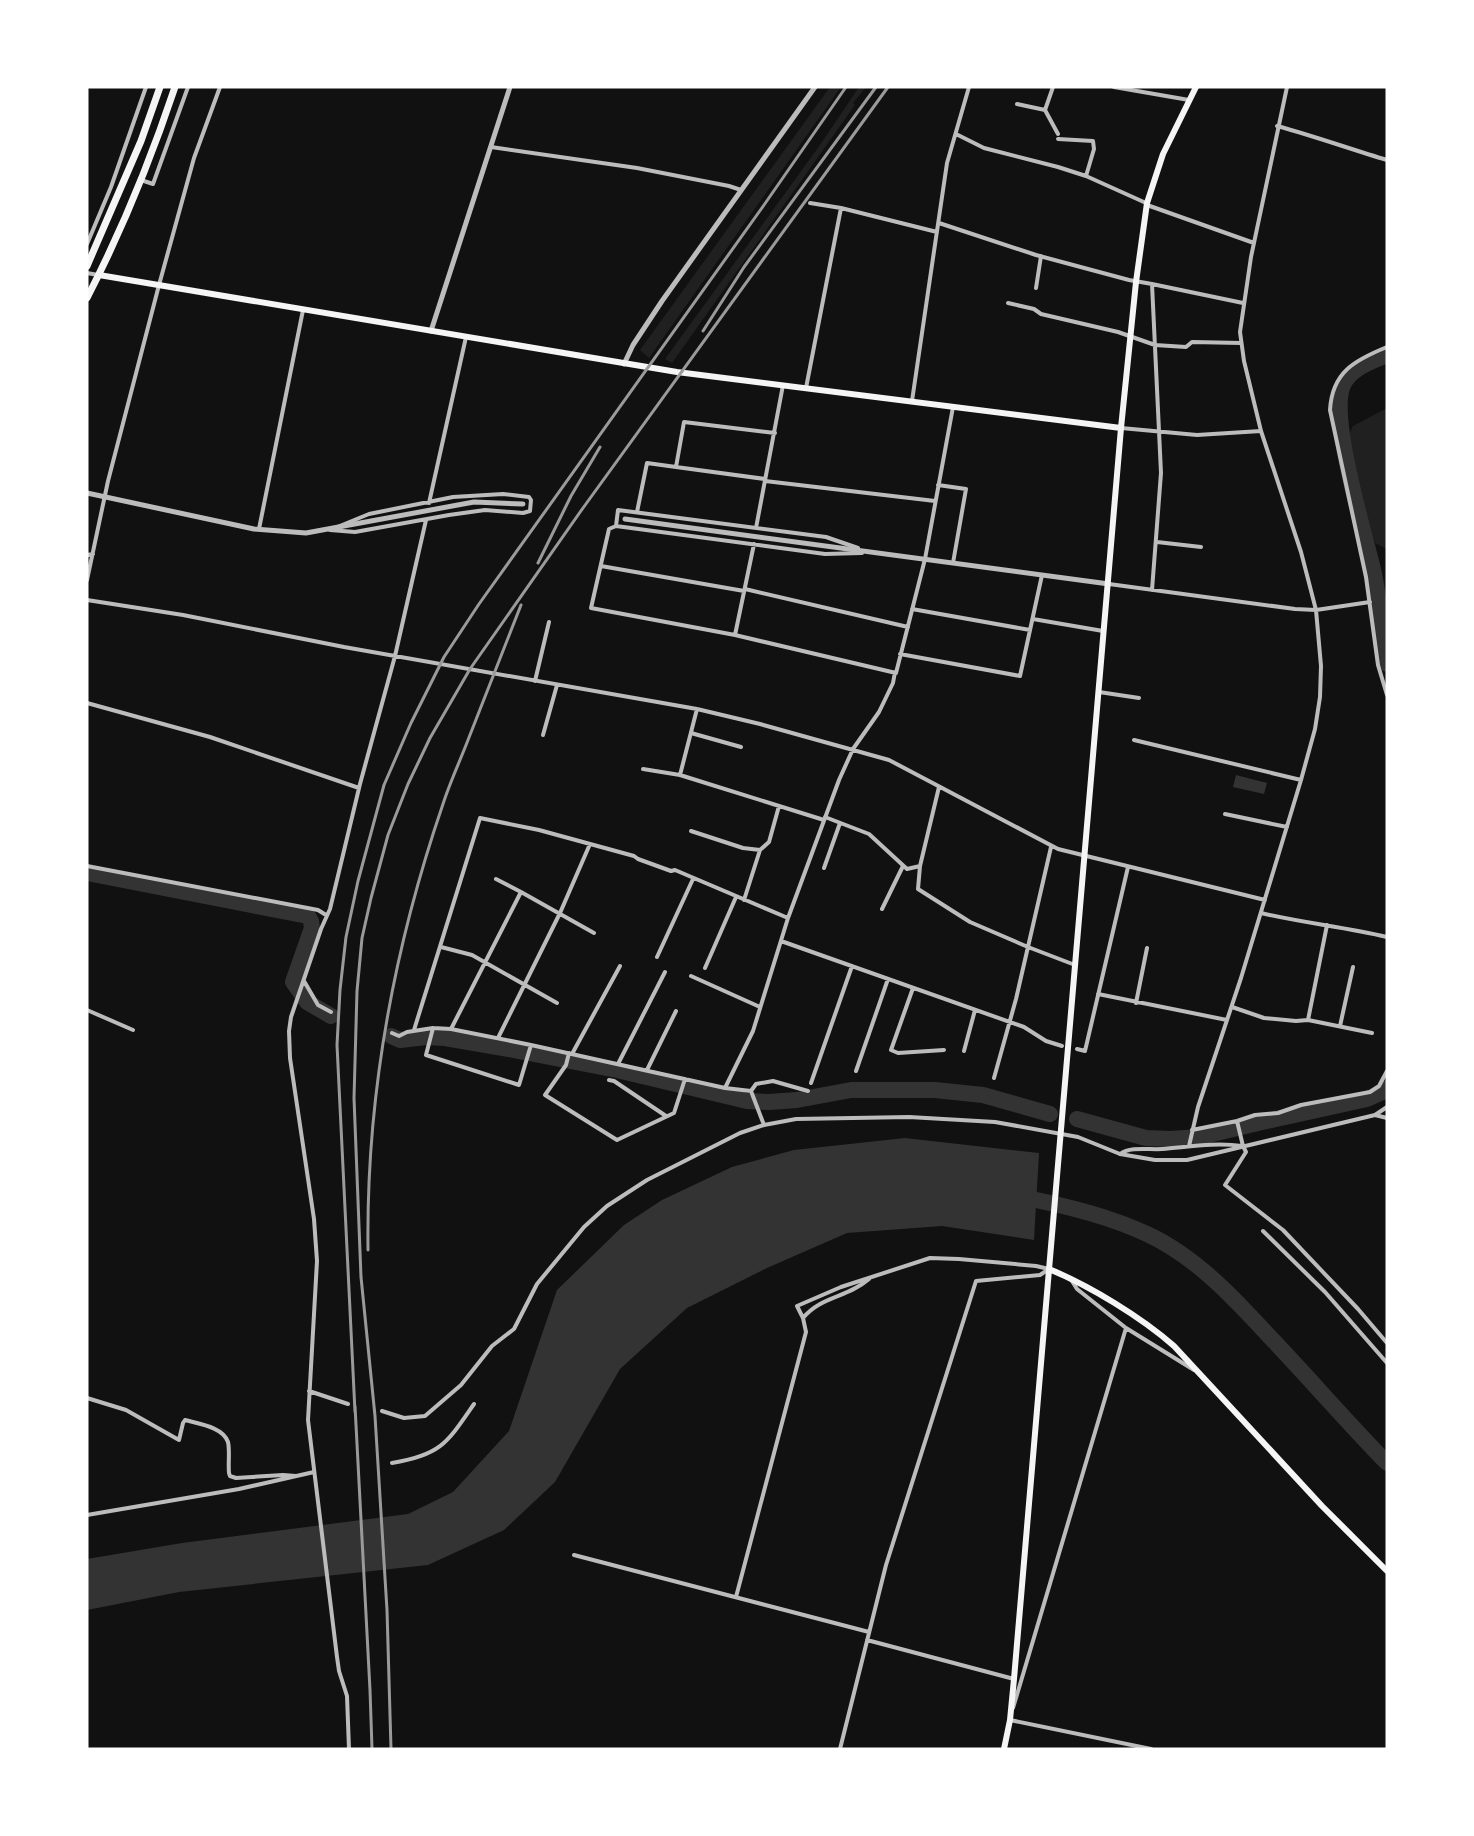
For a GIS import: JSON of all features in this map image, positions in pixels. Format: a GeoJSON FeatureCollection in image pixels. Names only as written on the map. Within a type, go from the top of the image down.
{"type":"FeatureCollection","features":[{"type":"Feature","properties":{"kind":"highway"},"geometry":{"type":"LineString","coordinates":[[87,266],[141,141],[160,87]]}},
{"type":"Feature","properties":{"kind":"highway"},"geometry":{"type":"LineString","coordinates":[[87,298],[154,149],[175,87]]}},
{"type":"Feature","properties":{"kind":"main road"},"geometry":{"type":"LineString","coordinates":[[1004,1749],[1010,1720],[1014,1679],[1059,1142],[1136,282],[1147,204],[1163,154],[1196,87]]}},
{"type":"Feature","properties":{"kind":"main road"},"geometry":{"type":"LineString","coordinates":[[99,275],[624,364],[1122,428]]}},
{"type":"Feature","properties":{"kind":"main road"},"geometry":{"type":"LineString","coordinates":[[1049,1269],[1070,1277],[1155,1329],[1202,1375],[1322,1506],[1387,1571]]}},
{"type":"Feature","properties":{"kind":"street"},"geometry":{"type":"LineString","coordinates":[[87,244],[111,187],[146,87]]}},
{"type":"Feature","properties":{"kind":"street"},"geometry":{"type":"LineString","coordinates":[[141,180],[153,184],[188,87]]}},
{"type":"Feature","properties":{"kind":"street"},"geometry":{"type":"LineString","coordinates":[[87,580],[105,497],[159,285],[194,158],[220,87]]}},
{"type":"Feature","properties":{"kind":"street"},"geometry":{"type":"LineString","coordinates":[[431,331],[510,87]]}},
{"type":"Feature","properties":{"kind":"street"},"geometry":{"type":"LineString","coordinates":[[624,364],[633,345],[662,301],[815,87]]}},
{"type":"Feature","properties":{"kind":"street"},"geometry":{"type":"LineString","coordinates":[[911,402],[947,163],[969,87]]}},
{"type":"Feature","properties":{"kind":"street"},"geometry":{"type":"LineString","coordinates":[[1053,87],[1045,110],[1058,137],[1093,141],[1094,149],[1086,176]]}},
{"type":"Feature","properties":{"kind":"street"},"geometry":{"type":"LineString","coordinates":[[1114,87],[1190,100]]}},
{"type":"Feature","properties":{"kind":"street"},"geometry":{"type":"LineString","coordinates":[[1189,1144],[1301,780],[1315,729],[1320,697],[1321,666],[1316,610],[1304,562],[1261,431],[1247,377],[1240,332],[1254,243],[1287,87]]}},
{"type":"Feature","properties":{"kind":"street"},"geometry":{"type":"LineString","coordinates":[[1017,104],[1045,110]]}},
{"type":"Feature","properties":{"kind":"street"},"geometry":{"type":"LineString","coordinates":[[1277,126],[1387,160]]}},
{"type":"Feature","properties":{"kind":"street"},"geometry":{"type":"LineString","coordinates":[[956,134],[984,148],[1086,176],[1147,204],[1254,243]]}},
{"type":"Feature","properties":{"kind":"street"},"geometry":{"type":"LineString","coordinates":[[491,147],[637,168],[742,190]]}},
{"type":"Feature","properties":{"kind":"street"},"geometry":{"type":"LineString","coordinates":[[810,203],[841,208],[937,232]]}},
{"type":"Feature","properties":{"kind":"street"},"geometry":{"type":"LineString","coordinates":[[806,388],[841,208]]}},
{"type":"Feature","properties":{"kind":"street"},"geometry":{"type":"LineString","coordinates":[[939,223],[1041,256],[1136,282],[1243,303]]}},
{"type":"Feature","properties":{"kind":"street"},"geometry":{"type":"LineString","coordinates":[[1036,288],[1041,256]]}},
{"type":"Feature","properties":{"kind":"street"},"geometry":{"type":"LineString","coordinates":[[87,273],[99,275]]}},
{"type":"Feature","properties":{"kind":"street"},"geometry":{"type":"LineString","coordinates":[[1152,284],[1161,473],[1152,590]]}},
{"type":"Feature","properties":{"kind":"street"},"geometry":{"type":"LineString","coordinates":[[1008,303],[1155,345],[1186,347],[1192,342],[1241,343]]}},
{"type":"Feature","properties":{"kind":"street"},"geometry":{"type":"LineString","coordinates":[[259,530],[303,309]]}},
{"type":"Feature","properties":{"kind":"street"},"geometry":{"type":"LineString","coordinates":[[429,503],[466,337]]}},
{"type":"Feature","properties":{"kind":"street"},"geometry":{"type":"LineString","coordinates":[[1387,347],[1366,355],[1350,365],[1338,380],[1331,396],[1330,410],[1370,603],[1378,665],[1387,695]]}},
{"type":"Feature","properties":{"kind":"street"},"geometry":{"type":"LineString","coordinates":[[756,528],[783,385]]}},
{"type":"Feature","properties":{"kind":"street"},"geometry":{"type":"LineString","coordinates":[[725,1088],[753,1031],[788,918],[824,819],[853,749],[879,712],[893,683],[925,559],[953,407]]}},
{"type":"Feature","properties":{"kind":"street"},"geometry":{"type":"LineString","coordinates":[[676,467],[684,422],[775,434]]}},
{"type":"Feature","properties":{"kind":"street"},"geometry":{"type":"LineString","coordinates":[[1122,428],[1197,435],[1261,431]]}},
{"type":"Feature","properties":{"kind":"street"},"geometry":{"type":"LineString","coordinates":[[637,512],[647,463],[935,501]]}},
{"type":"Feature","properties":{"kind":"street"},"geometry":{"type":"LineString","coordinates":[[938,485],[966,489],[953,563]]}},
{"type":"Feature","properties":{"kind":"street"},"geometry":{"type":"LineString","coordinates":[[87,493],[259,530],[306,533],[474,502],[523,504]]}},
{"type":"Feature","properties":{"kind":"street"},"geometry":{"type":"LineString","coordinates":[[503,494],[529,497],[531,500],[528,513],[485,510],[355,532],[330,530],[369,514],[453,497],[503,494]]}},
{"type":"Feature","properties":{"kind":"street"},"geometry":{"type":"LineString","coordinates":[[616,525],[618,510],[637,512],[826,537],[869,553]]}},
{"type":"Feature","properties":{"kind":"street"},"geometry":{"type":"LineString","coordinates":[[625,519],[1294,609],[1316,610],[1370,603]]}},
{"type":"Feature","properties":{"kind":"street"},"geometry":{"type":"LineString","coordinates":[[349,1749],[346,1695],[337,1657],[309,1420],[317,1262],[314,1219],[290,1058],[289,1031],[298,996],[330,909],[395,656],[426,520]]}},
{"type":"Feature","properties":{"kind":"street"},"geometry":{"type":"LineString","coordinates":[[869,553],[825,554],[616,525],[609,529],[591,608],[735,635],[895,672]]}},
{"type":"Feature","properties":{"kind":"street"},"geometry":{"type":"LineString","coordinates":[[1157,542],[1201,547]]}},
{"type":"Feature","properties":{"kind":"street"},"geometry":{"type":"LineString","coordinates":[[735,635],[754,544]]}},
{"type":"Feature","properties":{"kind":"street"},"geometry":{"type":"LineString","coordinates":[[87,555],[93,554]]}},
{"type":"Feature","properties":{"kind":"street"},"geometry":{"type":"LineString","coordinates":[[601,566],[745,590],[908,627]]}},
{"type":"Feature","properties":{"kind":"street"},"geometry":{"type":"LineString","coordinates":[[900,654],[1020,676],[1042,575]]}},
{"type":"Feature","properties":{"kind":"street"},"geometry":{"type":"LineString","coordinates":[[87,600],[183,615],[395,656],[697,709],[771,726],[889,760],[1051,846],[1265,900]]}},
{"type":"Feature","properties":{"kind":"street"},"geometry":{"type":"LineString","coordinates":[[912,609],[1030,630]]}},
{"type":"Feature","properties":{"kind":"street"},"geometry":{"type":"LineString","coordinates":[[1033,619],[1105,632]]}},
{"type":"Feature","properties":{"kind":"street"},"geometry":{"type":"LineString","coordinates":[[535,681],[549,622]]}},
{"type":"Feature","properties":{"kind":"street"},"geometry":{"type":"LineString","coordinates":[[543,735],[557,685]]}},
{"type":"Feature","properties":{"kind":"street"},"geometry":{"type":"LineString","coordinates":[[1099,692],[1139,698]]}},
{"type":"Feature","properties":{"kind":"street"},"geometry":{"type":"LineString","coordinates":[[87,703],[210,737],[360,788]]}},
{"type":"Feature","properties":{"kind":"street"},"geometry":{"type":"LineString","coordinates":[[680,775],[697,709]]}},
{"type":"Feature","properties":{"kind":"street"},"geometry":{"type":"LineString","coordinates":[[691,733],[741,747]]}},
{"type":"Feature","properties":{"kind":"street"},"geometry":{"type":"LineString","coordinates":[[1134,740],[1301,780]]}},
{"type":"Feature","properties":{"kind":"street"},"geometry":{"type":"LineString","coordinates":[[643,769],[680,775],[840,823],[869,834],[903,866],[907,868],[920,866]]}},
{"type":"Feature","properties":{"kind":"street"},"geometry":{"type":"LineString","coordinates":[[939,787],[920,866],[918,889],[970,922],[1076,965]]}},
{"type":"Feature","properties":{"kind":"street"},"geometry":{"type":"LineString","coordinates":[[744,900],[760,850],[769,842],[779,806]]}},
{"type":"Feature","properties":{"kind":"street"},"geometry":{"type":"LineString","coordinates":[[1225,814],[1287,827]]}},
{"type":"Feature","properties":{"kind":"street"},"geometry":{"type":"LineString","coordinates":[[414,1030],[480,818],[538,830],[634,856],[671,871],[675,870],[788,918]]}},
{"type":"Feature","properties":{"kind":"street"},"geometry":{"type":"LineString","coordinates":[[824,868],[840,823]]}},
{"type":"Feature","properties":{"kind":"street"},"geometry":{"type":"LineString","coordinates":[[691,831],[743,848],[760,850]]}},
{"type":"Feature","properties":{"kind":"street"},"geometry":{"type":"LineString","coordinates":[[498,1038],[560,913],[590,844]]}},
{"type":"Feature","properties":{"kind":"street"},"geometry":{"type":"LineString","coordinates":[[994,1078],[1010,1023],[1051,846]]}},
{"type":"Feature","properties":{"kind":"street"},"geometry":{"type":"LineString","coordinates":[[87,866],[318,910],[326,915]]}},
{"type":"Feature","properties":{"kind":"street"},"geometry":{"type":"LineString","coordinates":[[882,909],[903,866]]}},
{"type":"Feature","properties":{"kind":"street"},"geometry":{"type":"LineString","coordinates":[[1077,1049],[1085,1051],[1128,867]]}},
{"type":"Feature","properties":{"kind":"street"},"geometry":{"type":"LineString","coordinates":[[496,879],[594,933]]}},
{"type":"Feature","properties":{"kind":"street"},"geometry":{"type":"LineString","coordinates":[[657,957],[693,879]]}},
{"type":"Feature","properties":{"kind":"street"},"geometry":{"type":"LineString","coordinates":[[451,1029],[521,892]]}},
{"type":"Feature","properties":{"kind":"street"},"geometry":{"type":"LineString","coordinates":[[705,969],[736,897]]}},
{"type":"Feature","properties":{"kind":"street"},"geometry":{"type":"LineString","coordinates":[[1261,913],[1387,937]]}},
{"type":"Feature","properties":{"kind":"street"},"geometry":{"type":"LineString","coordinates":[[1308,1020],[1327,925]]}},
{"type":"Feature","properties":{"kind":"street"},"geometry":{"type":"LineString","coordinates":[[781,941],[1024,1027],[1046,1041],[1062,1046]]}},
{"type":"Feature","properties":{"kind":"street"},"geometry":{"type":"LineString","coordinates":[[441,947],[472,955],[557,1003]]}},
{"type":"Feature","properties":{"kind":"street"},"geometry":{"type":"LineString","coordinates":[[1136,1003],[1147,948]]}},
{"type":"Feature","properties":{"kind":"street"},"geometry":{"type":"LineString","coordinates":[[620,966],[566,1065],[545,1095],[617,1140],[674,1113],[684,1081]]}},
{"type":"Feature","properties":{"kind":"street"},"geometry":{"type":"LineString","coordinates":[[811,1083],[852,966]]}},
{"type":"Feature","properties":{"kind":"street"},"geometry":{"type":"LineString","coordinates":[[1340,1026],[1353,968]]}},
{"type":"Feature","properties":{"kind":"street"},"geometry":{"type":"LineString","coordinates":[[618,1064],[665,972]]}},
{"type":"Feature","properties":{"kind":"street"},"geometry":{"type":"LineString","coordinates":[[691,976],[760,1007]]}},
{"type":"Feature","properties":{"kind":"street"},"geometry":{"type":"LineString","coordinates":[[856,1071],[888,979]]}},
{"type":"Feature","properties":{"kind":"street"},"geometry":{"type":"LineString","coordinates":[[304,980],[318,1005],[331,1012]]}},
{"type":"Feature","properties":{"kind":"street"},"geometry":{"type":"LineString","coordinates":[[913,988],[891,1050],[898,1053],[944,1050]]}},
{"type":"Feature","properties":{"kind":"street"},"geometry":{"type":"LineString","coordinates":[[1098,994],[1227,1020]]}},
{"type":"Feature","properties":{"kind":"street"},"geometry":{"type":"LineString","coordinates":[[1232,1007],[1264,1018],[1308,1020],[1372,1033]]}},
{"type":"Feature","properties":{"kind":"street"},"geometry":{"type":"LineString","coordinates":[[87,1010],[134,1030]]}},
{"type":"Feature","properties":{"kind":"street"},"geometry":{"type":"LineString","coordinates":[[964,1051],[975,1010]]}},
{"type":"Feature","properties":{"kind":"street"},"geometry":{"type":"LineString","coordinates":[[647,1070],[676,1011]]}},
{"type":"Feature","properties":{"kind":"street"},"geometry":{"type":"LineString","coordinates":[[433,1028],[426,1055],[519,1085],[530,1047]]}},
{"type":"Feature","properties":{"kind":"street"},"geometry":{"type":"LineString","coordinates":[[392,1033],[399,1036],[414,1030],[451,1029],[647,1070],[684,1081],[751,1091]]}},
{"type":"Feature","properties":{"kind":"street"},"geometry":{"type":"LineString","coordinates":[[1192,1131],[1237,1122],[1255,1115],[1278,1113],[1370,1092],[1380,1086],[1387,1071]]}},
{"type":"Feature","properties":{"kind":"street"},"geometry":{"type":"LineString","coordinates":[[609,1080],[667,1116]]}},
{"type":"Feature","properties":{"kind":"street"},"geometry":{"type":"LineString","coordinates":[[751,1091],[756,1084],[773,1081],[808,1091]]}},
{"type":"Feature","properties":{"kind":"street"},"geometry":{"type":"LineString","coordinates":[[751,1091],[764,1125]]}},
{"type":"Feature","properties":{"kind":"street"},"geometry":{"type":"LineString","coordinates":[[382,1411],[404,1418],[425,1416],[461,1385],[492,1346],[514,1329],[537,1284],[584,1227],[607,1206],[647,1180],[740,1133],[764,1125],[796,1119],[909,1117],[994,1122],[1078,1137],[1120,1154],[1155,1160],[1187,1160],[1375,1115],[1387,1107]]}},
{"type":"Feature","properties":{"kind":"street"},"geometry":{"type":"LineString","coordinates":[[1375,1115],[1387,1118]]}},
{"type":"Feature","properties":{"kind":"street"},"geometry":{"type":"LineString","coordinates":[[1237,1122],[1246,1152],[1225,1185],[1283,1230],[1387,1343]]}},
{"type":"Feature","properties":{"kind":"street"},"geometry":{"type":"LineString","coordinates":[[1120,1154],[1126,1150],[1161,1149],[1189,1144],[1243,1146]]}},
{"type":"Feature","properties":{"kind":"street"},"geometry":{"type":"LineString","coordinates":[[1263,1231],[1325,1292],[1387,1363]]}},
{"type":"Feature","properties":{"kind":"street"},"geometry":{"type":"LineString","coordinates":[[736,1597],[806,1332],[797,1306],[841,1287],[930,1258],[1049,1269]]}},
{"type":"Feature","properties":{"kind":"street"},"geometry":{"type":"LineString","coordinates":[[840,1749],[896,1532],[975,1281],[1040,1275],[1049,1269]]}},
{"type":"Feature","properties":{"kind":"street"},"geometry":{"type":"LineString","coordinates":[[1070,1277],[1077,1289],[1126,1328],[1202,1375]]}},
{"type":"Feature","properties":{"kind":"street"},"geometry":{"type":"LineString","coordinates":[[803,1318],[820,1302],[839,1297],[860,1287],[869,1279]]}},
{"type":"Feature","properties":{"kind":"street"},"geometry":{"type":"LineString","coordinates":[[1126,1328],[1010,1720],[1151,1749]]}},
{"type":"Feature","properties":{"kind":"street"},"geometry":{"type":"LineString","coordinates":[[309,1391],[348,1404]]}},
{"type":"Feature","properties":{"kind":"street"},"geometry":{"type":"LineString","coordinates":[[87,1398],[126,1410],[179,1440],[185,1420],[224,1434],[228,1443],[230,1476],[236,1478],[296,1476]]}},
{"type":"Feature","properties":{"kind":"street"},"geometry":{"type":"LineString","coordinates":[[392,1463],[417,1459],[432,1453],[448,1440],[474,1404]]}},
{"type":"Feature","properties":{"kind":"street"},"geometry":{"type":"LineString","coordinates":[[87,1515],[239,1489],[314,1472]]}},
{"type":"Feature","properties":{"kind":"street"},"geometry":{"type":"LineString","coordinates":[[574,1555],[869,1632]]}},
{"type":"Feature","properties":{"kind":"street"},"geometry":{"type":"LineString","coordinates":[[867,1640],[1014,1679]]}},
{"type":"Feature","properties":{"kind":"shaded area"},"geometry":{"type":"Polygon","coordinates":[[[830,87],[841,87],[649,358],[640,350],[830,87]]]}},
{"type":"Feature","properties":{"kind":"shaded area"},"geometry":{"type":"Polygon","coordinates":[[[859,87],[866,87],[672,363],[665,359],[820,145],[859,87]]]}},
{"type":"Feature","properties":{"kind":"shaded area"},"geometry":{"type":"Polygon","coordinates":[[[1387,408],[1387,549],[1375,543],[1346,459],[1347,438],[1353,426],[1387,408]]]}},
{"type":"Feature","properties":{"kind":"shaded area"},"geometry":{"type":"Polygon","coordinates":[[[1236,775],[1267,783],[1264,794],[1233,787],[1236,775]]]}},
{"type":"Feature","properties":{"kind":"shaded area"},"geometry":{"type":"Polygon","coordinates":[[[905,1138],[1039,1153],[1034,1240],[942,1226],[847,1233],[767,1268],[687,1308],[620,1369],[555,1482],[504,1530],[428,1565],[179,1592],[87,1610],[87,1559],[182,1543],[408,1514],[453,1492],[509,1431],[557,1290],[624,1225],[662,1200],[732,1167],[794,1150],[905,1138]]]}},
{"type":"Feature","properties":{"kind":"waterway"},"geometry":{"type":"LineString","coordinates":[[1387,355],[1362,366],[1351,374],[1343,385],[1340,401],[1349,475],[1373,569],[1387,664]]}},
{"type":"Feature","properties":{"kind":"waterway"},"geometry":{"type":"LineString","coordinates":[[87,873],[308,916],[312,928],[293,982],[307,1002],[331,1016]]}},
{"type":"Feature","properties":{"kind":"waterway"},"geometry":{"type":"LineString","coordinates":[[391,1036],[400,1040],[426,1037],[445,1038],[509,1049],[617,1070],[747,1101],[797,1100],[851,1090],[935,1090],[983,1095],[1050,1114]]}},
{"type":"Feature","properties":{"kind":"waterway"},"geometry":{"type":"LineString","coordinates":[[1077,1119],[1146,1138],[1200,1137],[1367,1099],[1387,1088]]}},
{"type":"Feature","properties":{"kind":"waterway"},"geometry":{"type":"LineString","coordinates":[[1016,1196],[1116,1221],[1165,1243],[1181,1254],[1213,1279],[1242,1307],[1387,1463]]}},
{"type":"Feature","properties":{"kind":"railway"},"geometry":{"type":"LineString","coordinates":[[355,1412],[337,1045],[346,937],[358,881],[384,785],[411,723],[444,657],[479,604],[846,87]]}},
{"type":"Feature","properties":{"kind":"railway"},"geometry":{"type":"LineString","coordinates":[[703,331],[744,267],[876,87]]}},
{"type":"Feature","properties":{"kind":"railway"},"geometry":{"type":"LineString","coordinates":[[391,1749],[387,1610],[375,1416],[361,1277],[354,1098],[357,991],[362,938],[388,835],[408,784],[430,738],[470,669],[583,508],[888,87]]}},
{"type":"Feature","properties":{"kind":"railway"},"geometry":{"type":"LineString","coordinates":[[538,563],[571,496],[600,447]]}},
{"type":"Feature","properties":{"kind":"railway"},"geometry":{"type":"LineString","coordinates":[[368,1250],[372,1137],[378,1080],[386,1024],[410,913],[446,796],[521,605]]}},
{"type":"Feature","properties":{"kind":"railway"},"geometry":{"type":"LineString","coordinates":[[355,1406],[372,1749]]}}]}
